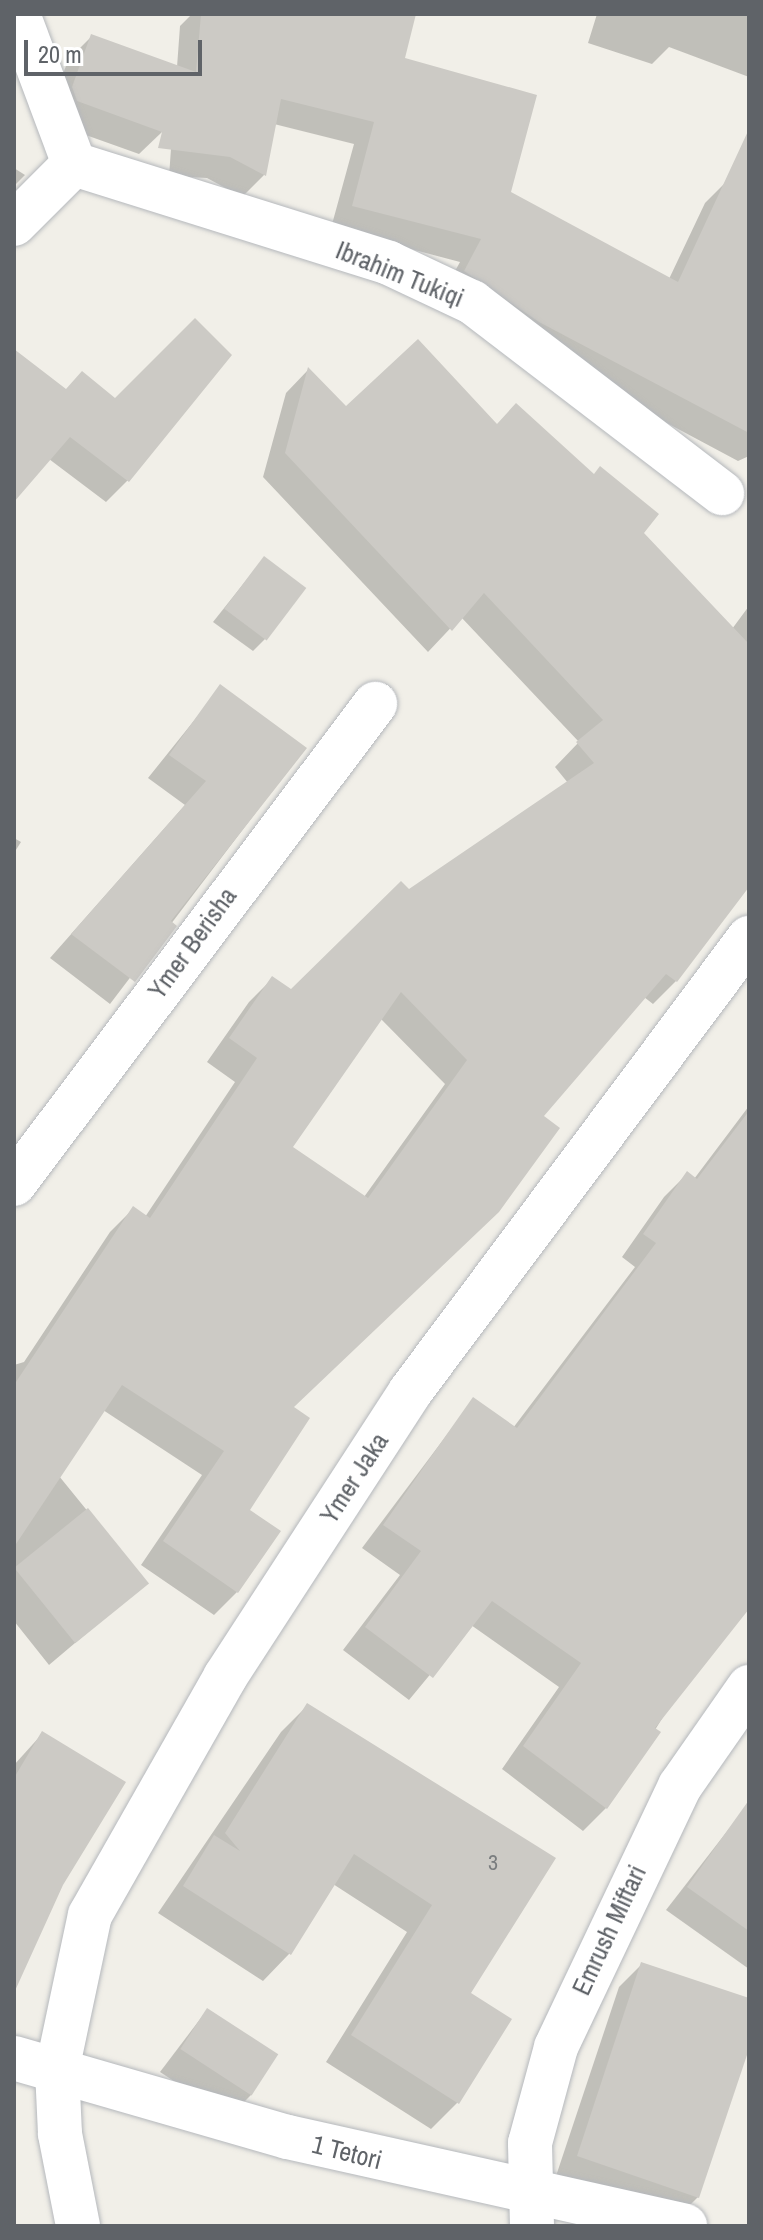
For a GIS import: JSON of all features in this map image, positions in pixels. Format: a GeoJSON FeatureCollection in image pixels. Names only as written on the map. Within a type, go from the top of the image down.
{"type":"FeatureCollection","features":[{"type":"Feature","properties":{"kind":"street"},"geometry":{"type":"LineString","coordinates":[[14,224],[74,164],[18,14]]}},
{"type":"Feature","properties":{"kind":"street","name":"Ibrahim Tukiqi"},"geometry":{"type":"LineString","coordinates":[[74,164],[389,263],[472,302],[722,493]]}},
{"type":"Feature","properties":{"kind":"street","name":"Ymer Berisha"},"geometry":{"type":"LineString","coordinates":[[14,1184],[375,704]]}},
{"type":"Feature","properties":{"kind":"street","name":"Ymer Jaka"},"geometry":{"type":"LineString","coordinates":[[78,2226],[60,2134],[57,2070],[90,1915],[225,1677],[410,1392],[749,938]]}},
{"type":"Feature","properties":{"kind":"street","name":"Emrush Miftari"},"geometry":{"type":"LineString","coordinates":[[531,2211],[530,2143],[556,2047],[610,1923],[680,1786],[749,1687]]}},
{"type":"Feature","properties":{"kind":"street","name":"1 Tetori"},"geometry":{"type":"LineString","coordinates":[[14,2058],[531,2211],[685,2226]]}},
{"type":"Feature","properties":{"kind":"building"},"geometry":{"type":"Polygon","coordinates":[[[201,14],[416,14],[405,58],[537,95],[511,192],[678,282],[749,129],[749,433],[539,322],[464,271],[481,239],[352,206],[374,122],[281,99],[266,176],[230,157],[158,148],[162,132],[77,101],[72,87],[91,34],[196,72],[201,14]]]}},
{"type":"Feature","properties":{"kind":"building"},"geometry":{"type":"Polygon","coordinates":[[[195,318],[232,355],[129,482],[70,437],[14,502],[14,349],[66,389],[82,371],[115,398],[195,318]]]}},
{"type":"Feature","properties":{"kind":"building"},"geometry":{"type":"Polygon","coordinates":[[[418,339],[497,424],[516,403],[594,474],[600,466],[659,514],[644,533],[749,644],[749,887],[677,982],[666,974],[544,1116],[560,1128],[499,1212],[294,1407],[310,1418],[250,1510],[281,1531],[238,1593],[163,1541],[224,1451],[122,1385],[14,1547],[14,1385],[133,1206],[150,1218],[257,1058],[229,1038],[272,976],[291,989],[401,881],[409,889],[594,763],[576,742],[603,720],[484,593],[452,631],[285,453],[308,367],[346,406],[418,339]],[[401,992],[293,1147],[368,1198],[467,1060],[401,992]]]}},
{"type":"Feature","properties":{"kind":"building"},"geometry":{"type":"Polygon","coordinates":[[[264,556],[306,588],[267,641],[224,609],[264,556]]]}},
{"type":"Feature","properties":{"kind":"building"},"geometry":{"type":"Polygon","coordinates":[[[220,684],[307,748],[171,921],[177,926],[135,982],[71,934],[206,781],[169,755],[220,684]]]}},
{"type":"Feature","properties":{"kind":"building"},"geometry":{"type":"Polygon","coordinates":[[[749,1111],[749,1609],[655,1728],[661,1732],[607,1809],[523,1746],[581,1663],[492,1601],[433,1678],[365,1627],[421,1551],[383,1525],[473,1397],[517,1428],[656,1243],[643,1234],[687,1171],[697,1179],[749,1111]]]}},
{"type":"Feature","properties":{"kind":"building"},"geometry":{"type":"Polygon","coordinates":[[[88,1508],[149,1583],[75,1643],[14,1568],[88,1508]]]}},
{"type":"Feature","properties":{"kind":"building"},"geometry":{"type":"Polygon","coordinates":[[[307,1703],[556,1858],[471,1993],[512,2019],[459,2104],[351,2035],[432,1905],[354,1854],[291,1955],[183,1886],[214,1835],[240,1851],[225,1833],[307,1703]]]}},
{"type":"Feature","properties":{"kind":"building"},"geometry":{"type":"Polygon","coordinates":[[[42,1731],[126,1782],[63,1885],[14,1993],[14,1778],[42,1731]]]}},
{"type":"Feature","properties":{"kind":"building"},"geometry":{"type":"Polygon","coordinates":[[[749,1800],[749,1931],[687,1887],[749,1800]]]}},
{"type":"Feature","properties":{"kind":"building"},"geometry":{"type":"Polygon","coordinates":[[[641,1962],[749,1998],[749,2049],[699,2198],[577,2156],[641,1962]]]}},
{"type":"Feature","properties":{"kind":"building"},"geometry":{"type":"Polygon","coordinates":[[[207,2008],[278,2054],[252,2095],[180,2049],[207,2008]]]}}]}
